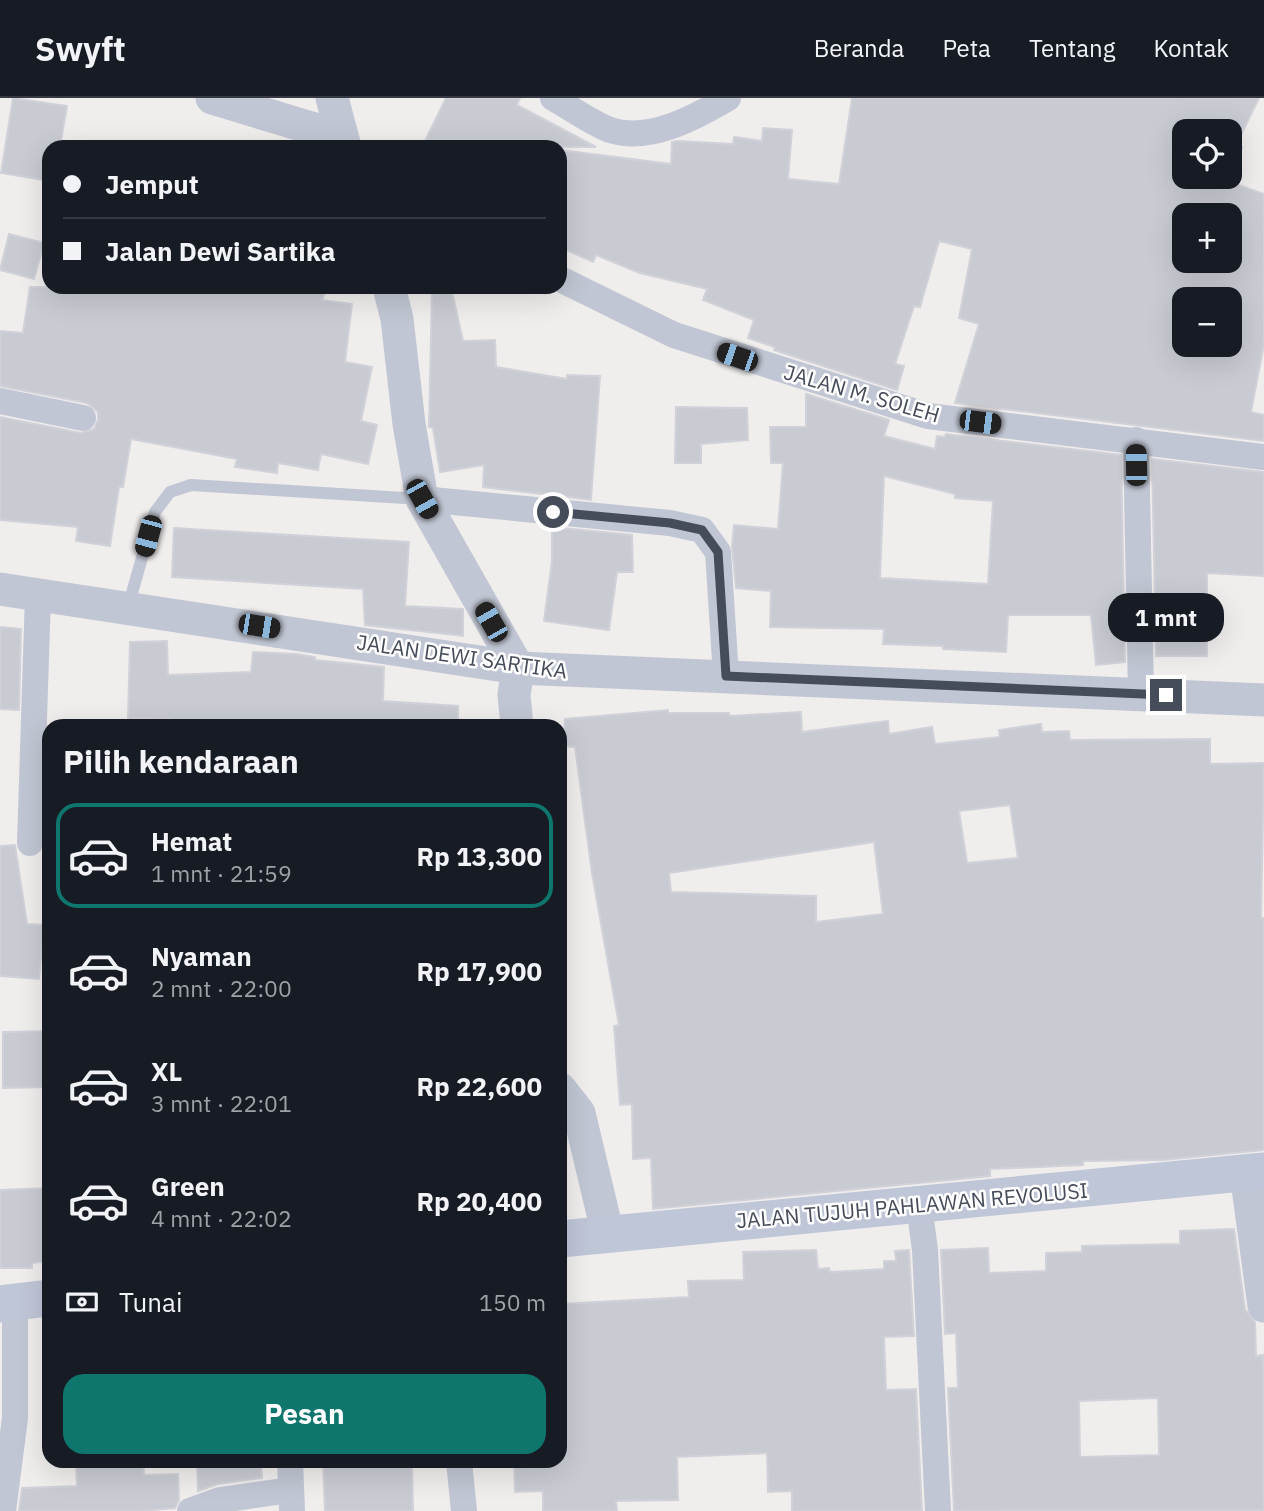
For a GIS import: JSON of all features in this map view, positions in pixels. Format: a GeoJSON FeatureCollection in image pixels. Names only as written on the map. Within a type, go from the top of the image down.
{"type":"FeatureCollection","features":[{"type":"Feature","properties":{"kind":"main road","name":"JALAN TUJUH PAHLAWAN REVOLUSI"},"geometry":{"type":"LineString","coordinates":[[567,1238],[1255,1172]]}},
{"type":"Feature","properties":{"kind":"street"},"geometry":{"type":"LineString","coordinates":[[212,98],[337,140]]}},
{"type":"Feature","properties":{"kind":"street"},"geometry":{"type":"LineString","coordinates":[[332,98],[342,140]]}},
{"type":"Feature","properties":{"kind":"street"},"geometry":{"type":"LineString","coordinates":[[553,98],[609,130],[625,133],[671,126],[728,98]]}},
{"type":"Feature","properties":{"kind":"street","name":"JALAN M. SOLEH"},"geometry":{"type":"LineString","coordinates":[[567,282],[674,335],[928,415],[1264,457]]}},
{"type":"Feature","properties":{"kind":"street"},"geometry":{"type":"LineString","coordinates":[[391,294],[397,319],[409,424],[422,499],[518,668],[514,695],[516,719]]}},
{"type":"Feature","properties":{"kind":"street"},"geometry":{"type":"LineString","coordinates":[[0,401],[83,418]]}},
{"type":"Feature","properties":{"kind":"street"},"geometry":{"type":"LineString","coordinates":[[1136,440],[1141,694]]}},
{"type":"Feature","properties":{"kind":"street"},"geometry":{"type":"LineString","coordinates":[[422,499],[670,523],[702,530],[718,552],[726,676]]}},
{"type":"Feature","properties":{"kind":"street","name":"JALAN DEWI SARTIKA"},"geometry":{"type":"LineString","coordinates":[[0,589],[518,668],[575,673],[726,676],[1264,700]]}},
{"type":"Feature","properties":{"kind":"street"},"geometry":{"type":"LineString","coordinates":[[30,843],[38,595]]}},
{"type":"Feature","properties":{"kind":"street"},"geometry":{"type":"LineString","coordinates":[[567,1098],[579,1113],[608,1235]]}},
{"type":"Feature","properties":{"kind":"street"},"geometry":{"type":"LineString","coordinates":[[1255,1172],[1264,1306]]}},
{"type":"Feature","properties":{"kind":"street"},"geometry":{"type":"LineString","coordinates":[[919,1205],[925,1250],[938,1511]]}},
{"type":"Feature","properties":{"kind":"street"},"geometry":{"type":"LineString","coordinates":[[4,1511],[15,1418],[21,1301]]}},
{"type":"Feature","properties":{"kind":"street"},"geometry":{"type":"LineString","coordinates":[[190,1511],[220,1500],[292,1501],[290,1468]]}},
{"type":"Feature","properties":{"kind":"street"},"geometry":{"type":"LineString","coordinates":[[460,1468],[464,1511]]}},
{"type":"Feature","properties":{"kind":"lane"},"geometry":{"type":"LineString","coordinates":[[128,608],[155,512],[170,492],[191,485],[422,499]]}},
{"type":"Feature","properties":{"kind":"building"},"geometry":{"type":"Polygon","coordinates":[[[13,98],[67,106],[61,140],[42,140],[42,180],[1,173],[13,98]]]}},
{"type":"Feature","properties":{"kind":"building"},"geometry":{"type":"Polygon","coordinates":[[[446,98],[520,98],[517,105],[596,147],[567,147],[567,140],[425,140],[446,98]]]}},
{"type":"Feature","properties":{"kind":"building"},"geometry":{"type":"Polygon","coordinates":[[[852,98],[1259,98],[1242,133],[1242,119],[1172,119],[1172,189],[1242,189],[1242,186],[1264,194],[1264,344],[1251,412],[1264,415],[1264,441],[955,403],[979,324],[959,318],[972,249],[939,241],[920,307],[914,306],[895,364],[904,366],[897,390],[774,350],[775,347],[748,338],[754,320],[703,300],[707,289],[640,273],[596,255],[593,262],[567,250],[567,151],[671,164],[672,142],[733,144],[734,137],[762,141],[763,128],[792,130],[788,179],[839,184],[852,98]]]}},
{"type":"Feature","properties":{"kind":"building"},"geometry":{"type":"Polygon","coordinates":[[[9,234],[42,242],[34,279],[0,270],[9,234]]]}},
{"type":"Feature","properties":{"kind":"building"},"geometry":{"type":"Polygon","coordinates":[[[30,287],[42,287],[42,294],[324,294],[322,300],[352,304],[345,362],[372,367],[361,421],[377,425],[368,464],[321,454],[318,470],[278,463],[277,473],[235,467],[237,459],[131,439],[123,487],[119,487],[110,546],[76,541],[78,527],[0,520],[0,417],[81,433],[94,429],[98,420],[98,412],[87,403],[0,386],[0,331],[23,333],[30,287]]]}},
{"type":"Feature","properties":{"kind":"building"},"geometry":{"type":"Polygon","coordinates":[[[432,294],[453,294],[463,341],[495,340],[496,367],[567,379],[567,375],[600,376],[591,500],[483,487],[484,465],[440,472],[433,428],[429,427],[432,294]]]}},
{"type":"Feature","properties":{"kind":"building"},"geometry":{"type":"Polygon","coordinates":[[[806,394],[889,420],[884,436],[935,449],[937,436],[945,437],[946,434],[1121,455],[1125,662],[1096,665],[1091,615],[1008,615],[1006,652],[883,644],[884,629],[770,627],[771,591],[736,588],[732,547],[734,525],[778,529],[783,463],[771,463],[770,427],[806,427],[806,394]],[[884,476],[880,578],[988,584],[993,501],[955,498],[955,494],[884,476]]]}},
{"type":"Feature","properties":{"kind":"building"},"geometry":{"type":"Polygon","coordinates":[[[676,407],[747,408],[748,440],[701,444],[701,463],[675,463],[676,407]]]}},
{"type":"Feature","properties":{"kind":"building"},"geometry":{"type":"Polygon","coordinates":[[[1152,459],[1264,472],[1264,576],[1207,573],[1207,656],[1156,656],[1152,459]]]}},
{"type":"Feature","properties":{"kind":"building"},"geometry":{"type":"Polygon","coordinates":[[[552,527],[632,535],[633,572],[617,572],[609,630],[544,621],[552,561],[552,527]]]}},
{"type":"Feature","properties":{"kind":"building"},"geometry":{"type":"Polygon","coordinates":[[[174,528],[409,542],[405,606],[463,609],[463,636],[365,625],[363,589],[172,577],[174,528]]]}},
{"type":"Feature","properties":{"kind":"building"},"geometry":{"type":"Polygon","coordinates":[[[0,627],[21,629],[19,710],[0,709],[0,627]]]}},
{"type":"Feature","properties":{"kind":"building"},"geometry":{"type":"Polygon","coordinates":[[[167,641],[168,675],[251,672],[253,652],[296,654],[315,657],[315,660],[384,667],[383,701],[458,706],[458,719],[128,718],[130,642],[167,641]]]}},
{"type":"Feature","properties":{"kind":"building"},"geometry":{"type":"Polygon","coordinates":[[[668,710],[668,713],[729,713],[730,716],[801,712],[802,732],[888,721],[889,734],[932,727],[935,744],[1000,737],[999,730],[1041,724],[1042,732],[1069,731],[1070,740],[1210,739],[1210,764],[1264,763],[1261,918],[1264,918],[1264,1150],[1163,1160],[1083,1161],[1083,1165],[990,1169],[990,1176],[653,1209],[651,1158],[633,1159],[632,1104],[620,1105],[614,1026],[619,1025],[592,873],[575,747],[567,746],[565,719],[668,710]],[[1010,805],[959,811],[967,863],[1018,858],[1010,805]],[[874,842],[669,873],[671,892],[816,896],[816,922],[883,914],[874,842]]]}},
{"type":"Feature","properties":{"kind":"building"},"geometry":{"type":"Polygon","coordinates":[[[15,845],[27,924],[42,925],[39,979],[0,976],[0,846],[15,845]]]}},
{"type":"Feature","properties":{"kind":"building"},"geometry":{"type":"Polygon","coordinates":[[[42,1031],[42,1087],[3,1088],[3,1032],[42,1031]]]}},
{"type":"Feature","properties":{"kind":"building"},"geometry":{"type":"Polygon","coordinates":[[[42,1188],[42,1262],[32,1263],[32,1268],[0,1268],[0,1190],[42,1188]]]}},
{"type":"Feature","properties":{"kind":"building"},"geometry":{"type":"Polygon","coordinates":[[[1234,1229],[1245,1309],[1255,1322],[1256,1356],[1263,1355],[1264,1510],[954,1511],[948,1388],[958,1388],[956,1333],[945,1334],[941,1250],[988,1248],[989,1273],[1046,1271],[1046,1253],[1082,1252],[1082,1246],[1180,1244],[1180,1231],[1234,1229]],[[1158,1398],[1079,1401],[1080,1457],[1159,1455],[1158,1398]]]}},
{"type":"Feature","properties":{"kind":"building"},"geometry":{"type":"Polygon","coordinates":[[[816,1250],[818,1269],[829,1268],[830,1272],[884,1269],[884,1261],[896,1261],[895,1251],[909,1250],[914,1336],[884,1337],[886,1390],[916,1389],[922,1511],[792,1511],[792,1491],[768,1492],[767,1453],[677,1457],[678,1500],[616,1501],[617,1511],[543,1511],[543,1491],[515,1492],[514,1468],[567,1468],[567,1304],[689,1297],[688,1281],[744,1280],[743,1252],[816,1250]]]}},
{"type":"Feature","properties":{"kind":"building"},"geometry":{"type":"Polygon","coordinates":[[[76,1468],[144,1468],[144,1475],[178,1474],[179,1500],[175,1508],[140,1511],[19,1511],[22,1488],[77,1486],[76,1468]]]}},
{"type":"Feature","properties":{"kind":"building"},"geometry":{"type":"Polygon","coordinates":[[[197,1468],[261,1468],[262,1478],[218,1484],[198,1491],[197,1468]]]}},
{"type":"Feature","properties":{"kind":"building"},"geometry":{"type":"Polygon","coordinates":[[[323,1468],[412,1468],[413,1511],[325,1511],[323,1468]]]}},
{"type":"Feature","properties":{"kind":"route"},"geometry":{"type":"LineString","coordinates":[[553,512],[670,523],[702,530],[718,552],[726,676],[1166,695]]}}]}
